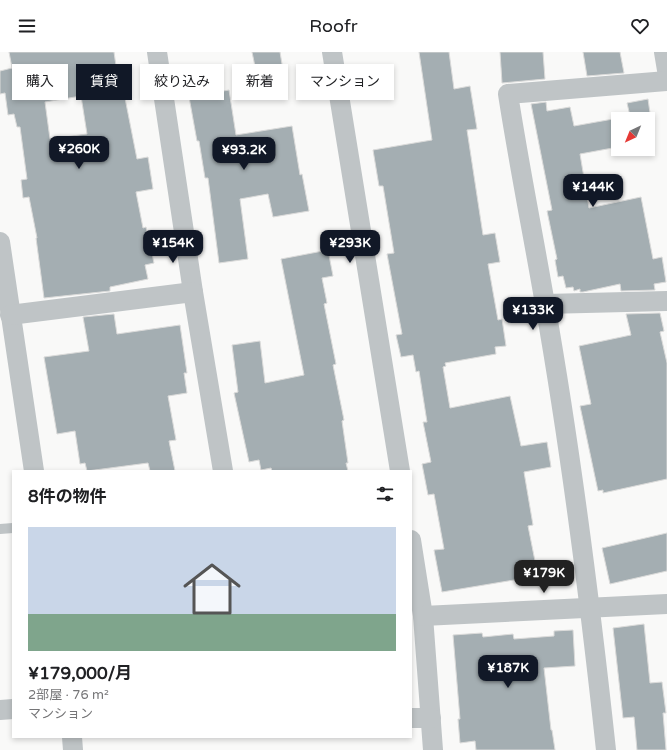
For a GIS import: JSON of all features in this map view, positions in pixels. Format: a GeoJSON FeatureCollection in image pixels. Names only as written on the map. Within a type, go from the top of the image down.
{"type":"FeatureCollection","features":[{"type":"Feature","properties":{"kind":"street"},"geometry":{"type":"LineString","coordinates":[[157,52],[193,292],[223,470]]}},
{"type":"Feature","properties":{"kind":"street"},"geometry":{"type":"LineString","coordinates":[[332,52],[400,470]]}},
{"type":"Feature","properties":{"kind":"street"},"geometry":{"type":"LineString","coordinates":[[664,52],[667,70]]}},
{"type":"Feature","properties":{"kind":"street"},"geometry":{"type":"LineString","coordinates":[[606,750],[590,608],[545,304],[522,183],[508,94],[667,81]]}},
{"type":"Feature","properties":{"kind":"street"},"geometry":{"type":"LineString","coordinates":[[0,242],[34,470]]}},
{"type":"Feature","properties":{"kind":"street"},"geometry":{"type":"LineString","coordinates":[[10,315],[193,292]]}},
{"type":"Feature","properties":{"kind":"street"},"geometry":{"type":"LineString","coordinates":[[545,304],[667,301]]}},
{"type":"Feature","properties":{"kind":"street"},"geometry":{"type":"LineString","coordinates":[[412,546],[423,616],[433,750]]}},
{"type":"Feature","properties":{"kind":"street"},"geometry":{"type":"LineString","coordinates":[[423,616],[667,604]]}},
{"type":"Feature","properties":{"kind":"street"},"geometry":{"type":"LineString","coordinates":[[0,710],[12,710]]}},
{"type":"Feature","properties":{"kind":"street"},"geometry":{"type":"LineString","coordinates":[[412,718],[431,718]]}},
{"type":"Feature","properties":{"kind":"street"},"geometry":{"type":"LineString","coordinates":[[72,738],[73,750]]}},
{"type":"Feature","properties":{"kind":"lane"},"geometry":{"type":"LineString","coordinates":[[0,529],[12,528]]}},
{"type":"Feature","properties":{"kind":"building"},"geometry":{"type":"Polygon","coordinates":[[[9,52],[114,52],[116,64],[76,64],[76,97],[68,98],[68,64],[12,64],[12,68],[9,52]]]}},
{"type":"Feature","properties":{"kind":"building"},"geometry":{"type":"Polygon","coordinates":[[[252,52],[280,52],[282,64],[254,64],[252,52]]]}},
{"type":"Feature","properties":{"kind":"building"},"geometry":{"type":"Polygon","coordinates":[[[419,52],[449,52],[454,89],[470,86],[477,129],[467,130],[483,235],[495,233],[500,262],[488,264],[498,320],[502,319],[506,346],[495,347],[496,354],[445,363],[446,366],[443,367],[450,408],[510,396],[521,446],[547,442],[551,467],[524,472],[533,525],[528,526],[538,576],[442,592],[434,550],[444,549],[434,494],[428,495],[422,464],[431,462],[423,422],[427,422],[419,371],[416,372],[413,355],[401,357],[396,335],[402,334],[387,254],[394,253],[383,186],[379,186],[373,150],[432,140],[419,52]]]}},
{"type":"Feature","properties":{"kind":"building"},"geometry":{"type":"Polygon","coordinates":[[[500,52],[543,52],[545,79],[502,83],[500,52]]]}},
{"type":"Feature","properties":{"kind":"building"},"geometry":{"type":"Polygon","coordinates":[[[583,52],[620,52],[624,73],[587,76],[583,52]]]}},
{"type":"Feature","properties":{"kind":"building"},"geometry":{"type":"Polygon","coordinates":[[[12,68],[12,100],[57,100],[45,102],[50,139],[87,134],[82,100],[125,100],[137,159],[148,157],[153,189],[136,192],[143,228],[146,227],[154,263],[145,265],[148,279],[110,287],[110,291],[44,298],[37,238],[29,197],[23,198],[21,180],[27,179],[20,127],[17,127],[14,114],[8,115],[5,93],[0,94],[0,71],[12,68]]]}},
{"type":"Feature","properties":{"kind":"building"},"geometry":{"type":"Polygon","coordinates":[[[229,90],[236,135],[292,126],[300,175],[302,174],[309,211],[273,217],[268,194],[240,199],[248,259],[219,263],[208,178],[205,178],[199,141],[197,141],[190,100],[224,100],[224,91],[229,90]]]}},
{"type":"Feature","properties":{"kind":"building"},"geometry":{"type":"Polygon","coordinates":[[[648,99],[650,112],[629,112],[627,103],[648,99]]]}},
{"type":"Feature","properties":{"kind":"building"},"geometry":{"type":"Polygon","coordinates":[[[546,102],[547,111],[570,107],[574,126],[611,119],[611,148],[580,154],[589,208],[641,197],[653,259],[662,257],[666,282],[654,284],[655,290],[621,291],[620,284],[580,292],[580,289],[574,291],[573,287],[566,288],[563,276],[558,277],[555,260],[557,259],[547,211],[552,210],[531,104],[546,102]]]}},
{"type":"Feature","properties":{"kind":"building"},"geometry":{"type":"Polygon","coordinates":[[[328,250],[333,276],[322,278],[327,303],[324,304],[336,364],[333,365],[344,420],[342,421],[348,470],[272,470],[271,468],[261,470],[259,460],[249,462],[234,393],[238,392],[232,345],[260,341],[265,383],[304,375],[281,259],[328,250]]]}},
{"type":"Feature","properties":{"kind":"building"},"geometry":{"type":"Polygon","coordinates":[[[660,313],[664,331],[660,332],[667,363],[667,479],[603,493],[603,490],[598,491],[580,406],[591,404],[579,346],[631,335],[626,314],[660,313]]]}},
{"type":"Feature","properties":{"kind":"building"},"geometry":{"type":"Polygon","coordinates":[[[114,314],[117,334],[180,325],[187,373],[184,373],[187,393],[168,396],[176,440],[169,441],[175,470],[150,470],[148,463],[87,470],[85,463],[80,464],[75,431],[57,434],[44,357],[89,351],[83,317],[114,314]]]}},
{"type":"Feature","properties":{"kind":"building"},"geometry":{"type":"Polygon","coordinates":[[[667,533],[667,571],[610,584],[602,548],[667,533]]]}},
{"type":"Feature","properties":{"kind":"building"},"geometry":{"type":"Polygon","coordinates":[[[644,624],[650,683],[662,682],[666,713],[663,713],[666,750],[637,750],[634,717],[623,718],[613,628],[644,624]]]}},
{"type":"Feature","properties":{"kind":"building"},"geometry":{"type":"Polygon","coordinates":[[[573,630],[575,666],[544,668],[551,730],[555,750],[476,750],[475,741],[460,743],[458,719],[460,719],[453,635],[482,633],[483,637],[513,634],[514,639],[554,636],[554,631],[573,630]]]}}]}
